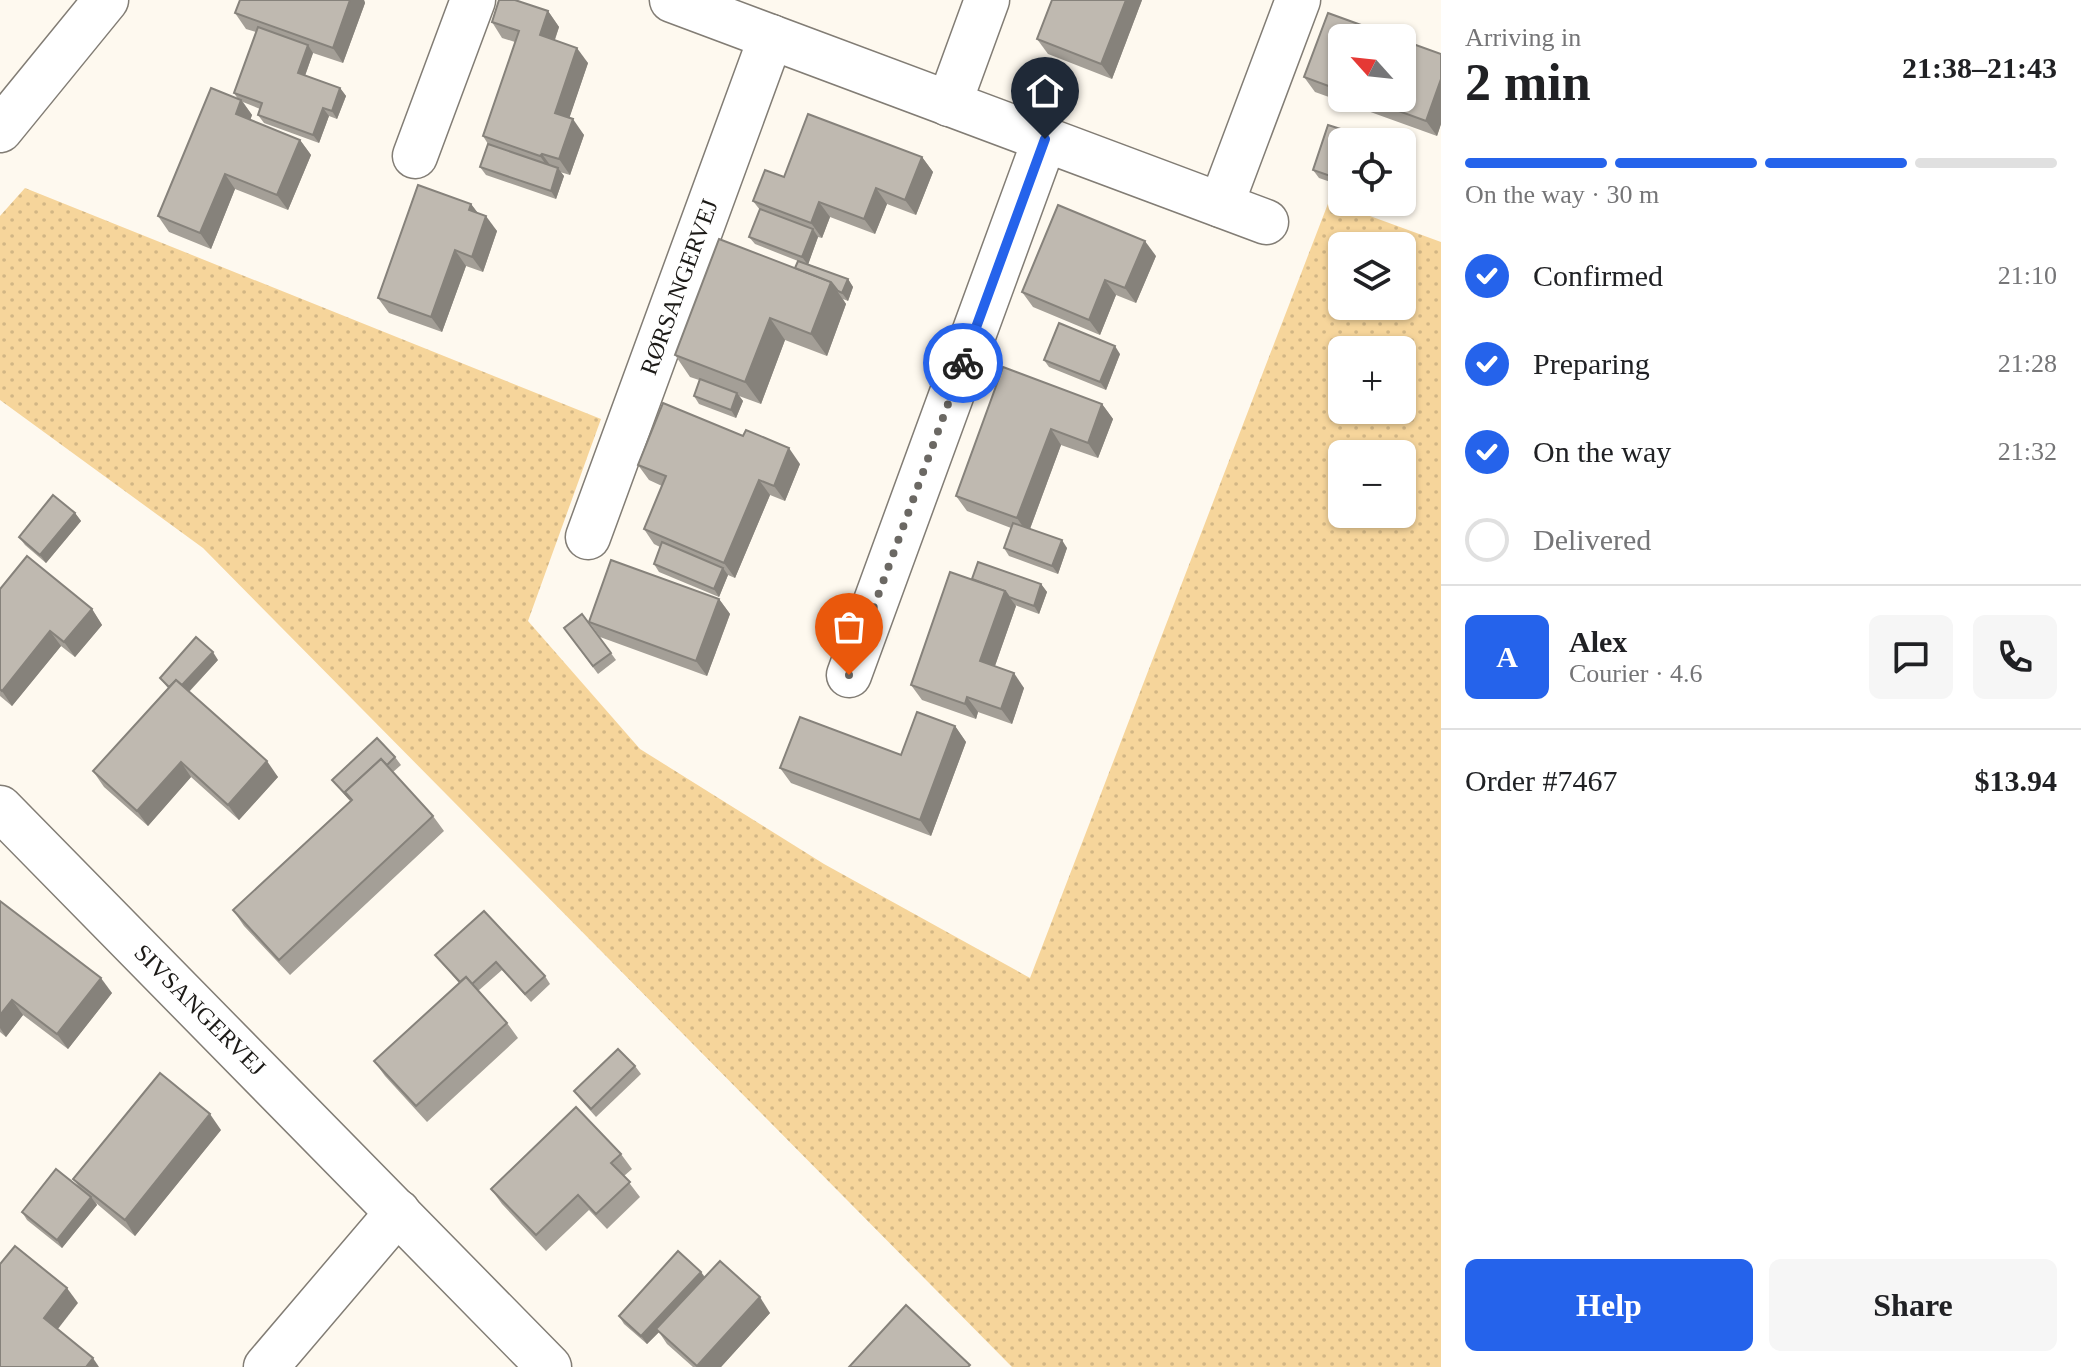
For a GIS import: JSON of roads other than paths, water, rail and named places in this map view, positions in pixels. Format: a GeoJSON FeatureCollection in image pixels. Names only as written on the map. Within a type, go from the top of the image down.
{"type":"FeatureCollection","features":[{"type":"Feature","properties":{"kind":"street"},"geometry":{"type":"LineString","coordinates":[[0,130],[106,0]]}},
{"type":"Feature","properties":{"kind":"street"},"geometry":{"type":"LineString","coordinates":[[415,156],[473,0]]}},
{"type":"Feature","properties":{"kind":"street"},"geometry":{"type":"LineString","coordinates":[[672,0],[1266,222]]}},
{"type":"Feature","properties":{"kind":"street"},"geometry":{"type":"LineString","coordinates":[[949,104],[987,0]]}},
{"type":"Feature","properties":{"kind":"street"},"geometry":{"type":"LineString","coordinates":[[1221,205],[1298,0]]}},
{"type":"Feature","properties":{"kind":"street","name":"RØRSANGERVEJ"},"geometry":{"type":"LineString","coordinates":[[588,537],[771,37]]}},
{"type":"Feature","properties":{"kind":"street"},"geometry":{"type":"LineString","coordinates":[[849,675],[1045,139]]}},
{"type":"Feature","properties":{"kind":"street","name":"SIVSANGERVEJ"},"geometry":{"type":"LineString","coordinates":[[0,808],[549,1367]]}},
{"type":"Feature","properties":{"kind":"street"},"geometry":{"type":"LineString","coordinates":[[266,1367],[398,1212]]}}]}
